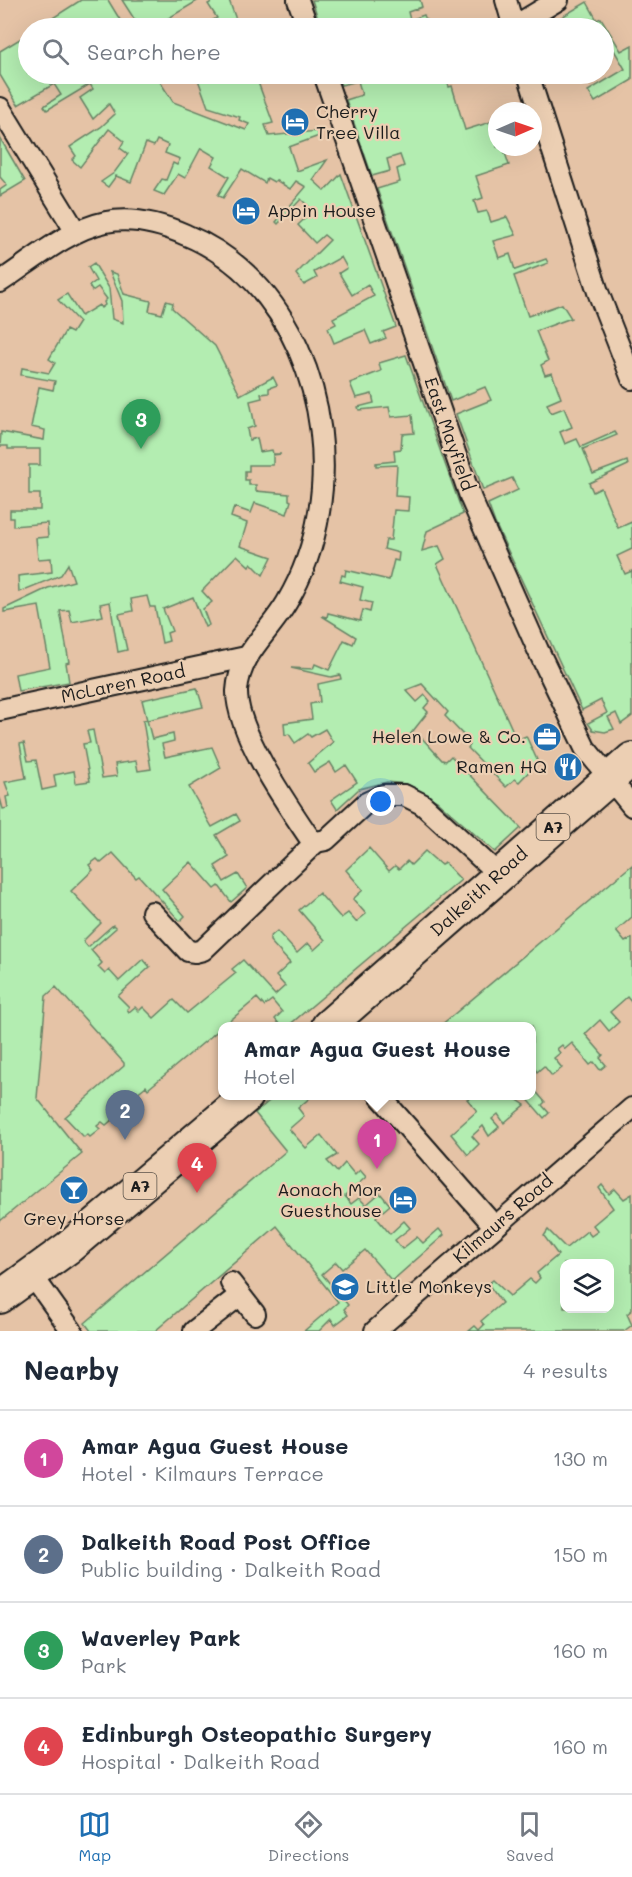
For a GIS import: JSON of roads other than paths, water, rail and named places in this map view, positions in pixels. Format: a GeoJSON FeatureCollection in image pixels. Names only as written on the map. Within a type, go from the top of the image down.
{"type":"FeatureCollection","features":[{"type":"Feature","properties":{"kind":"main road","name":"Dalkeith Road"},"geometry":{"type":"LineString","coordinates":[[332,1022],[498,874],[632,759]]}},
{"type":"Feature","properties":{"kind":"main road","name":"A7"},"geometry":{"type":"LineString","coordinates":[[0,1297],[69,1247],[241,1100]]}},
{"type":"Feature","properties":{"kind":"street"},"geometry":{"type":"LineString","coordinates":[[298,0],[304,18]]}},
{"type":"Feature","properties":{"kind":"street"},"geometry":{"type":"LineString","coordinates":[[506,0],[510,18]]}},
{"type":"Feature","properties":{"kind":"street"},"geometry":{"type":"LineString","coordinates":[[529,18],[558,0]]}},
{"type":"Feature","properties":{"kind":"street","name":"East Mayfield"},"geometry":{"type":"LineString","coordinates":[[327,84],[471,500],[585,748],[632,806]]}},
{"type":"Feature","properties":{"kind":"street"},"geometry":{"type":"LineString","coordinates":[[531,84],[566,196],[624,334],[632,380]]}},
{"type":"Feature","properties":{"kind":"street"},"geometry":{"type":"LineString","coordinates":[[0,108],[76,232]]}},
{"type":"Feature","properties":{"kind":"street"},"geometry":{"type":"LineString","coordinates":[[0,282],[76,232],[105,222],[132,221],[177,231],[211,247],[238,266],[253,281],[287,328],[305,364],[315,396],[322,441],[323,480],[319,515],[305,564],[288,600],[246,657],[240,672],[237,693],[244,725],[277,786],[308,836],[316,842]]}},
{"type":"Feature","properties":{"kind":"street","name":"McLaren Road"},"geometry":{"type":"LineString","coordinates":[[0,710],[246,657]]}},
{"type":"Feature","properties":{"kind":"street"},"geometry":{"type":"LineString","coordinates":[[152,912],[188,951],[203,950],[316,842],[326,840],[375,798],[404,795],[422,804],[498,874]]}},
{"type":"Feature","properties":{"kind":"street"},"geometry":{"type":"LineString","coordinates":[[384,1100],[495,1227]]}},
{"type":"Feature","properties":{"kind":"street","name":"Kilmaurs Road"},"geometry":{"type":"LineString","coordinates":[[375,1331],[632,1108]]}},
{"type":"Feature","properties":{"kind":"street"},"geometry":{"type":"LineString","coordinates":[[32,1275],[72,1331]]}},
{"type":"Feature","properties":{"kind":"street"},"geometry":{"type":"LineString","coordinates":[[194,1331],[236,1289],[255,1314]]}},
{"type":"Feature","properties":{"kind":"place","name":"Cherry Tree Villa"},"geometry":{"type":"Point","coordinates":[295,122]}},
{"type":"Feature","properties":{"kind":"place","name":"Appin House"},"geometry":{"type":"Point","coordinates":[246,211]}},
{"type":"Feature","properties":{"kind":"place","name":"Waverley Park"},"geometry":{"type":"Point","coordinates":[141,449]}},
{"type":"Feature","properties":{"kind":"place","name":"Helen Lowe & Co."},"geometry":{"type":"Point","coordinates":[547,737]}},
{"type":"Feature","properties":{"kind":"place","name":"Ramen HQ"},"geometry":{"type":"Point","coordinates":[568,767]}},
{"type":"Feature","properties":{"kind":"place","name":"Dalkeith Road Post Office"},"geometry":{"type":"Point","coordinates":[125,1140]}},
{"type":"Feature","properties":{"kind":"place","name":"Amar Agua Guest House"},"geometry":{"type":"Point","coordinates":[377,1169]}},
{"type":"Feature","properties":{"kind":"place","name":"Grey Horse"},"geometry":{"type":"Point","coordinates":[74,1190]}},
{"type":"Feature","properties":{"kind":"place","name":"Edinburgh Osteopathic Surgery"},"geometry":{"type":"Point","coordinates":[197,1193]}},
{"type":"Feature","properties":{"kind":"place","name":"Aonach Mor Guesthouse"},"geometry":{"type":"Point","coordinates":[403,1200]}},
{"type":"Feature","properties":{"kind":"place","name":"Little Monkeys"},"geometry":{"type":"Point","coordinates":[345,1287]}}]}
